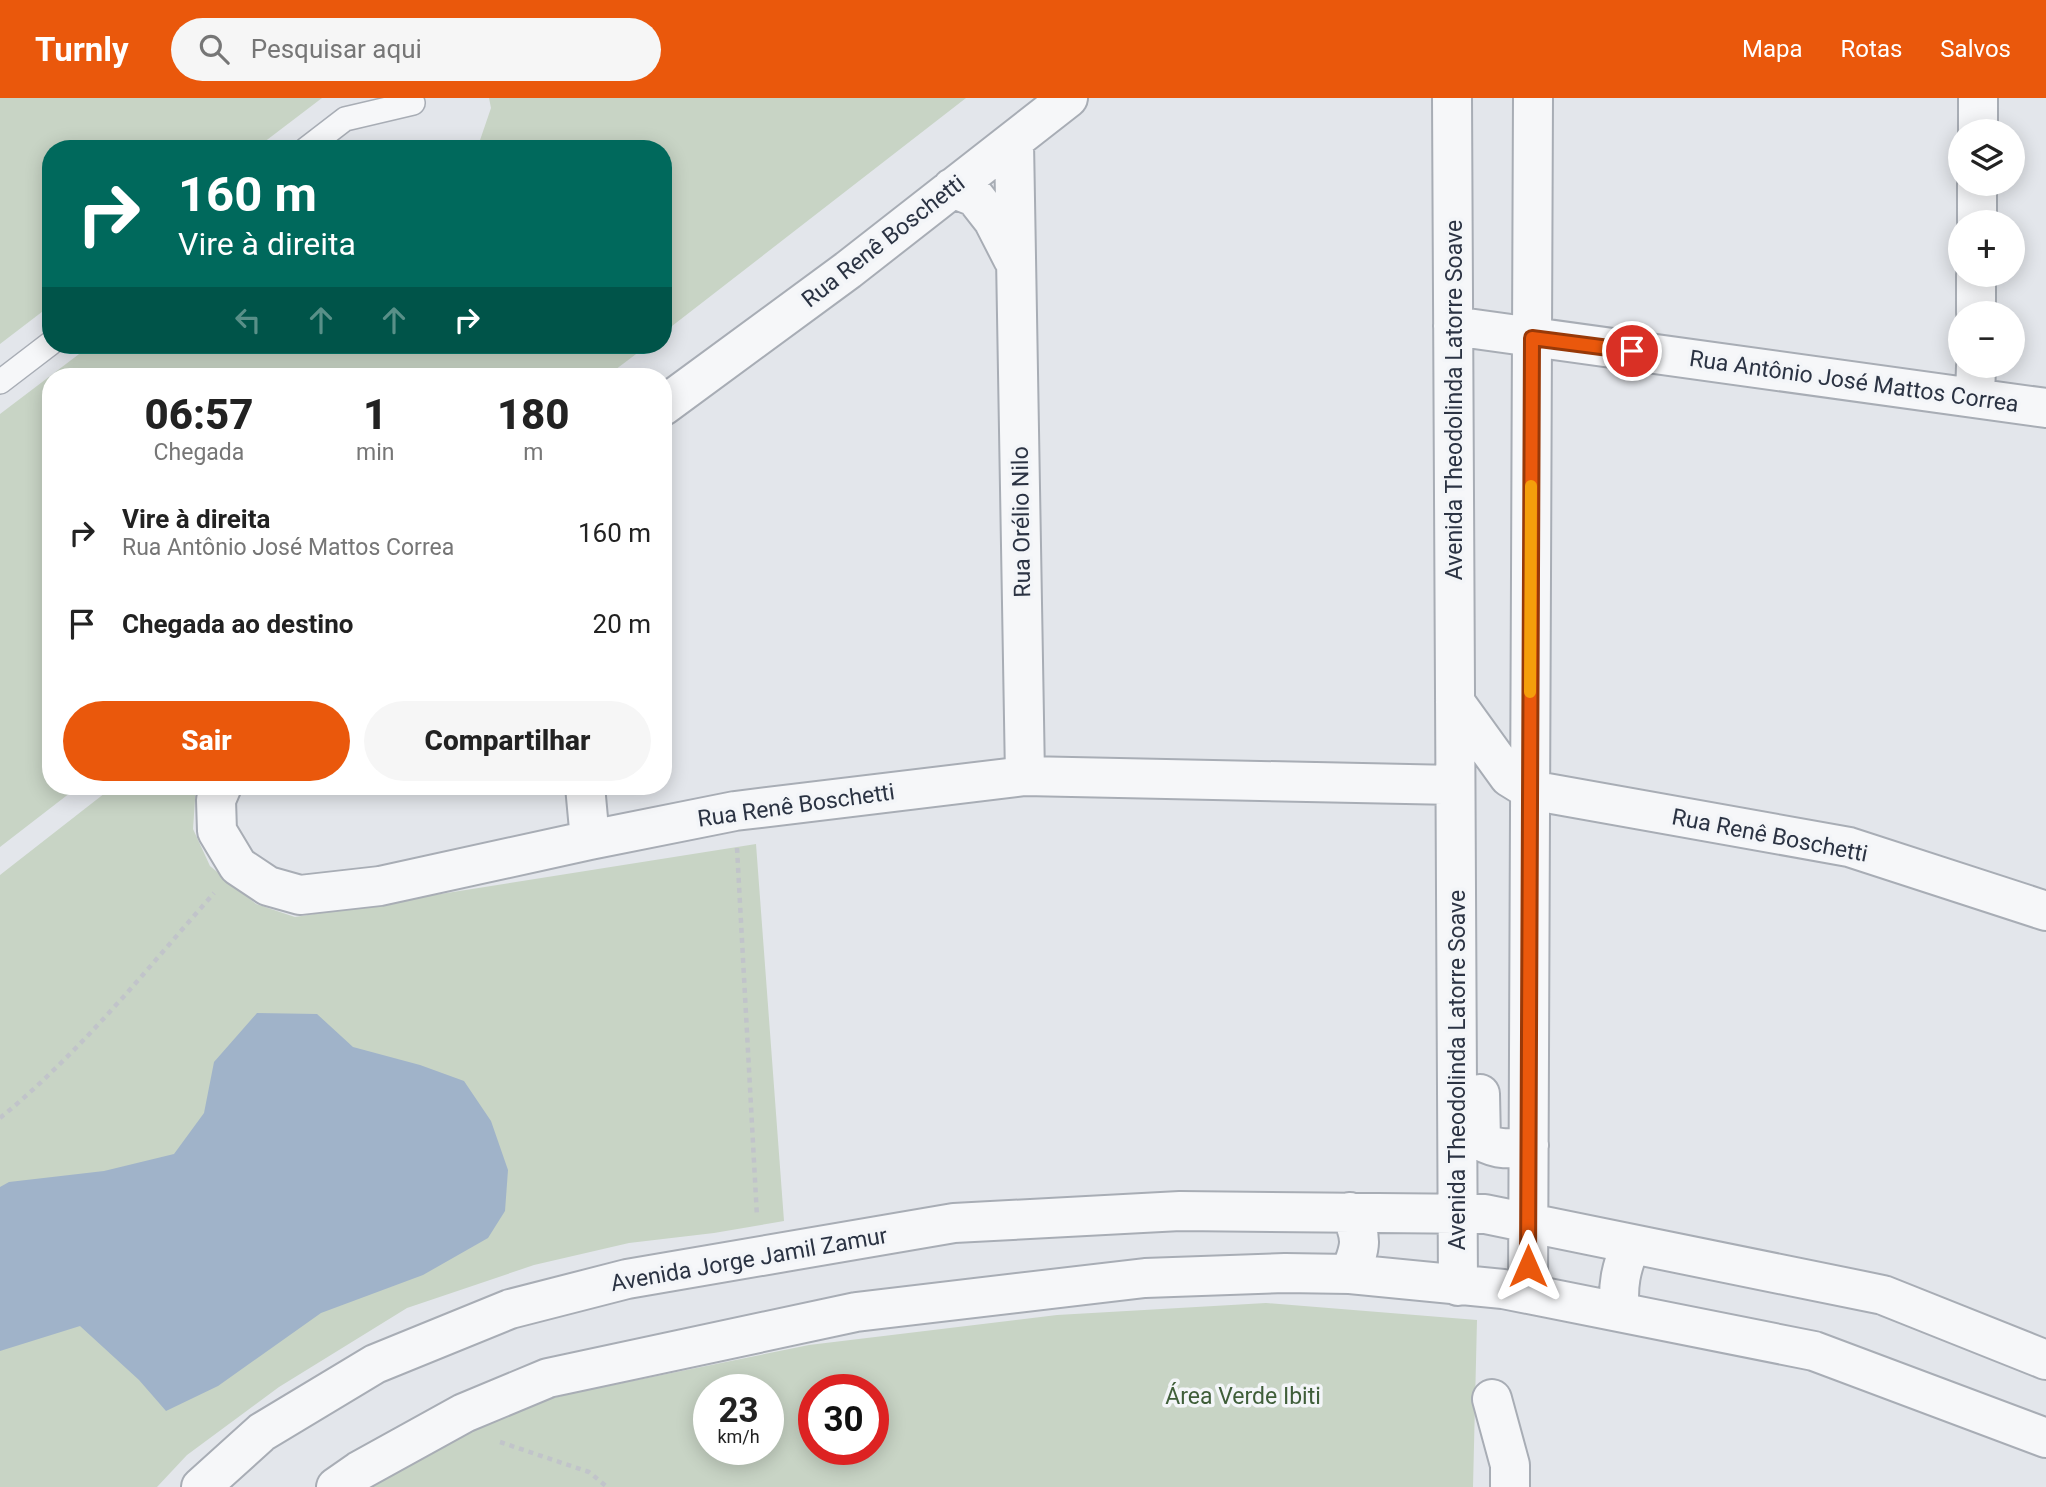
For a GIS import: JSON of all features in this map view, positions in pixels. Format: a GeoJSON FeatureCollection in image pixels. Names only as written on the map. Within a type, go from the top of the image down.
{"type":"FeatureCollection","features":[{"type":"Feature","properties":{"kind":"street","name":"Rua Renê Boschetti"},"geometry":{"type":"LineString","coordinates":[[672,400],[848,270],[1068,98]]}},
{"type":"Feature","properties":{"kind":"street","name":"Avenida Theodolinda Latorre Soave"},"geometry":{"type":"LineString","coordinates":[[1452,98],[1458,1286]]}},
{"type":"Feature","properties":{"kind":"street"},"geometry":{"type":"LineString","coordinates":[[1528,1293],[1533,98]]}},
{"type":"Feature","properties":{"kind":"street"},"geometry":{"type":"LineString","coordinates":[[1978,98],[1978,119]]}},
{"type":"Feature","properties":{"kind":"street","name":"Rua Orélio Nilo"},"geometry":{"type":"LineString","coordinates":[[1014,142],[1025,776]]}},
{"type":"Feature","properties":{"kind":"street","name":"Rua Orélio Nilo"},"geometry":{"type":"LineString","coordinates":[[952,188],[975,197],[993,220],[1017,267]]}},
{"type":"Feature","properties":{"kind":"street","name":"Rua Antônio José Mattos Correa"},"geometry":{"type":"LineString","coordinates":[[1453,326],[1532,338],[1976,382],[2046,408]]}},
{"type":"Feature","properties":{"kind":"street"},"geometry":{"type":"LineString","coordinates":[[1455,702],[1509,778],[1530,790]]}},
{"type":"Feature","properties":{"kind":"street","name":"Rua Renê Boschetti"},"geometry":{"type":"LineString","coordinates":[[218,795],[217,831],[238,866],[268,886],[300,895],[380,886],[735,811],[1025,776],[1455,785]]}},
{"type":"Feature","properties":{"kind":"street","name":"Rua Renê Boschetti"},"geometry":{"type":"LineString","coordinates":[[1530,790],[1849,847],[2046,911]]}},
{"type":"Feature","properties":{"kind":"street"},"geometry":{"type":"LineString","coordinates":[[586,795],[590,840]]}},
{"type":"Feature","properties":{"kind":"street","name":"Avenida Theodolinda Latorre Soave"},"geometry":{"type":"LineString","coordinates":[[1455,854],[1479,926],[1480,1141],[1491,1147],[1513,1149],[1528,1145]]}},
{"type":"Feature","properties":{"kind":"street","name":"Avenida Jorge Jamil Zamur"},"geometry":{"type":"LineString","coordinates":[[201,1487],[262,1432],[375,1364],[510,1309],[627,1279],[954,1223],[1180,1211],[1485,1214],[1883,1295],[2046,1360]]}},
{"type":"Feature","properties":{"kind":"street"},"geometry":{"type":"LineString","coordinates":[[1350,1212],[1360,1233],[1359,1250],[1350,1274]]}},
{"type":"Feature","properties":{"kind":"street"},"geometry":{"type":"LineString","coordinates":[[1619,1312],[1621,1267],[1631,1244]]}},
{"type":"Feature","properties":{"kind":"street"},"geometry":{"type":"LineString","coordinates":[[336,1487],[359,1471],[464,1413],[548,1378],[842,1314],[1144,1278],[1286,1273],[1350,1274],[1528,1293],[1815,1352],[2046,1438]]}},
{"type":"Feature","properties":{"kind":"street"},"geometry":{"type":"LineString","coordinates":[[1492,1399],[1510,1465],[1510,1487]]}},
{"type":"Feature","properties":{"kind":"lane"},"geometry":{"type":"LineString","coordinates":[[318,140],[345,119],[413,103]]}},
{"type":"Feature","properties":{"kind":"lane"},"geometry":{"type":"LineString","coordinates":[[0,382],[42,350]]}},
{"type":"Feature","properties":{"kind":"path"},"geometry":{"type":"LineString","coordinates":[[735,811],[759,1256]]}},
{"type":"Feature","properties":{"kind":"path"},"geometry":{"type":"LineString","coordinates":[[0,1118],[24,1099],[94,1030],[238,866]]}},
{"type":"Feature","properties":{"kind":"path"},"geometry":{"type":"LineString","coordinates":[[491,1445],[502,1441],[589,1472],[607,1487]]}},
{"type":"Feature","properties":{"kind":"green space"},"geometry":{"type":"Polygon","coordinates":[[[0,98],[322,98],[267,140],[42,140],[42,312],[0,344],[0,98]]]}},
{"type":"Feature","properties":{"kind":"green space"},"geometry":{"type":"Polygon","coordinates":[[[489,98],[966,98],[672,326],[672,140],[480,140],[491,108],[489,98]]]}},
{"type":"Feature","properties":{"kind":"green space"},"geometry":{"type":"Polygon","coordinates":[[[79,354],[636,354],[618,368],[61,368],[79,354]]]}},
{"type":"Feature","properties":{"kind":"green space"},"geometry":{"type":"Polygon","coordinates":[[[42,382],[42,795],[67,795],[0,847],[0,414],[42,382]]]}},
{"type":"Feature","properties":{"kind":"green space"},"geometry":{"type":"Polygon","coordinates":[[[102,795],[195,795],[193,829],[210,866],[256,904],[295,917],[756,844],[784,1221],[629,1243],[534,1265],[407,1308],[279,1387],[187,1455],[157,1487],[0,1487],[0,875],[102,795]]]}},
{"type":"Feature","properties":{"kind":"green space","name":"Área Verde Ibiti"},"geometry":{"type":"Polygon","coordinates":[[[1266,1303],[1477,1320],[1473,1487],[367,1487],[500,1411],[578,1392],[809,1345],[1057,1315],[1266,1303]]]}},
{"type":"Feature","properties":{"kind":"water"},"geometry":{"type":"Polygon","coordinates":[[[257,1013],[317,1014],[353,1047],[420,1065],[464,1081],[491,1121],[508,1170],[505,1211],[488,1238],[423,1275],[321,1313],[218,1386],[166,1411],[139,1380],[80,1326],[0,1351],[0,1187],[9,1182],[104,1171],[174,1154],[204,1113],[214,1062],[257,1013]]]}},
{"type":"Feature","properties":{"kind":"slow traffic"},"geometry":{"type":"LineString","coordinates":[[1530,692],[1531,486]]}},
{"type":"Feature","properties":{"kind":"route"},"geometry":{"type":"LineString","coordinates":[[1528,1266],[1532,338],[1632,351]]}}]}
